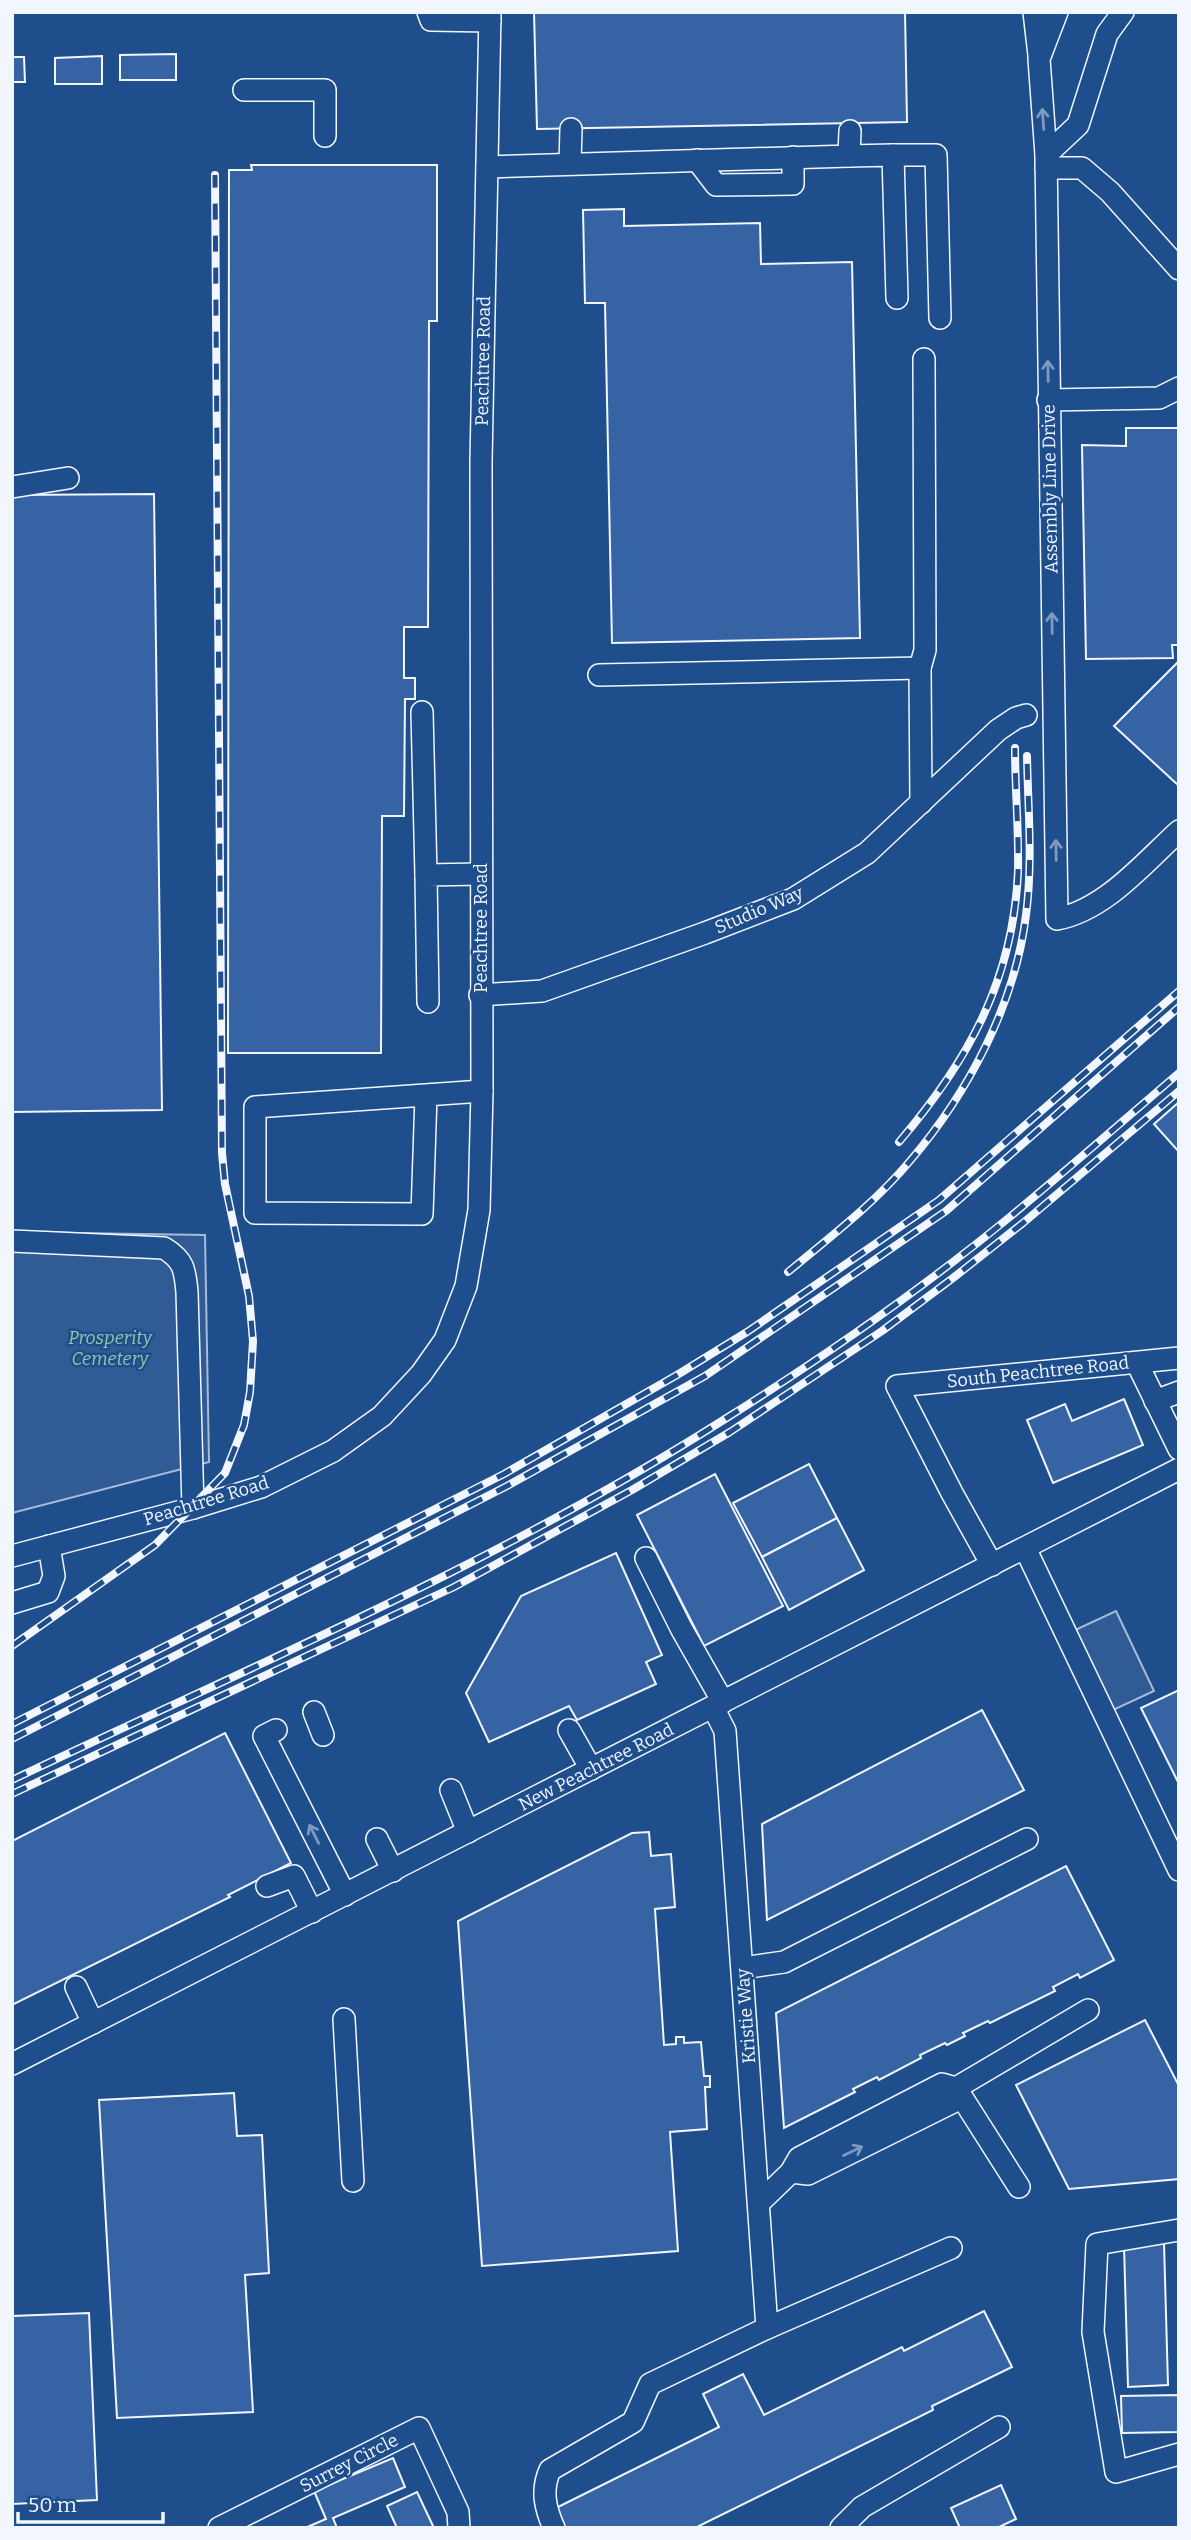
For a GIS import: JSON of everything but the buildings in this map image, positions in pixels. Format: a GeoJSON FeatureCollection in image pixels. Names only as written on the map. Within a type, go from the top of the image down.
{"type":"FeatureCollection","features":[{"type":"Feature","properties":{"kind":"street"},"geometry":{"type":"LineString","coordinates":[[428,12],[431,20],[490,16]]}},
{"type":"Feature","properties":{"kind":"street","name":"Assembly Line Drive"},"geometry":{"type":"LineString","coordinates":[[1034,12],[1046,162],[1057,919],[1075,915],[1112,891],[1179,831]]}},
{"type":"Feature","properties":{"kind":"street","name":"Assembly Line Drive"},"geometry":{"type":"LineString","coordinates":[[1039,59],[1057,12]]}},
{"type":"Feature","properties":{"kind":"street"},"geometry":{"type":"LineString","coordinates":[[1046,162],[1078,125],[1107,34],[1123,12]]}},
{"type":"Feature","properties":{"kind":"street","name":"Peachtree Road"},"geometry":{"type":"LineString","coordinates":[[12,1556],[261,1487],[333,1451],[382,1416],[421,1374],[445,1340],[466,1286],[479,1210],[482,1091],[481,462],[490,16]]}},
{"type":"Feature","properties":{"kind":"street"},"geometry":{"type":"LineString","coordinates":[[244,90],[325,90],[325,136]]}},
{"type":"Feature","properties":{"kind":"street"},"geometry":{"type":"LineString","coordinates":[[570,163],[571,129]]}},
{"type":"Feature","properties":{"kind":"street"},"geometry":{"type":"LineString","coordinates":[[849,156],[850,131]]}},
{"type":"Feature","properties":{"kind":"street"},"geometry":{"type":"LineString","coordinates":[[893,155],[897,298]]}},
{"type":"Feature","properties":{"kind":"street"},"geometry":{"type":"LineString","coordinates":[[487,167],[936,155],[940,318]]}},
{"type":"Feature","properties":{"kind":"street"},"geometry":{"type":"LineString","coordinates":[[1046,162],[1082,168],[1110,192],[1179,269]]}},
{"type":"Feature","properties":{"kind":"street"},"geometry":{"type":"LineString","coordinates":[[921,803],[920,668],[925,650],[924,359]]}},
{"type":"Feature","properties":{"kind":"street"},"geometry":{"type":"LineString","coordinates":[[1048,400],[1159,398],[1179,388]]}},
{"type":"Feature","properties":{"kind":"street"},"geometry":{"type":"LineString","coordinates":[[12,487],[68,478]]}},
{"type":"Feature","properties":{"kind":"street"},"geometry":{"type":"LineString","coordinates":[[599,675],[920,668]]}},
{"type":"Feature","properties":{"kind":"street"},"geometry":{"type":"LineString","coordinates":[[422,712],[428,1002]]}},
{"type":"Feature","properties":{"kind":"street","name":"Studio Way"},"geometry":{"type":"LineString","coordinates":[[480,995],[542,991],[793,899],[867,853],[998,730],[1026,715]]}},
{"type":"Feature","properties":{"kind":"street"},"geometry":{"type":"LineString","coordinates":[[426,875],[481,874]]}},
{"type":"Feature","properties":{"kind":"street"},"geometry":{"type":"LineString","coordinates":[[426,1096],[422,1214],[255,1213],[255,1107],[482,1091]]}},
{"type":"Feature","properties":{"kind":"street"},"geometry":{"type":"LineString","coordinates":[[12,1241],[164,1248],[178,1256],[185,1272],[187,1292],[193,1508]]}},
{"type":"Feature","properties":{"kind":"street","name":"South Peachtree Road"},"geometry":{"type":"LineString","coordinates":[[992,1564],[897,1386],[1179,1358]]}},
{"type":"Feature","properties":{"kind":"street"},"geometry":{"type":"LineString","coordinates":[[1137,1363],[1179,1450]]}},
{"type":"Feature","properties":{"kind":"street"},"geometry":{"type":"LineString","coordinates":[[1155,1401],[1179,1392]]}},
{"type":"Feature","properties":{"kind":"street","name":"New Peachtree Road"},"geometry":{"type":"LineString","coordinates":[[12,2064],[1179,1469]]}},
{"type":"Feature","properties":{"kind":"street"},"geometry":{"type":"LineString","coordinates":[[12,1603],[48,1592],[54,1576],[49,1546]]}},
{"type":"Feature","properties":{"kind":"street"},"geometry":{"type":"LineString","coordinates":[[1025,1548],[1179,1870]]}},
{"type":"Feature","properties":{"kind":"street","name":"Kristie Way"},"geometry":{"type":"LineString","coordinates":[[646,1558],[718,1705],[725,1731],[767,2328]]}},
{"type":"Feature","properties":{"kind":"street"},"geometry":{"type":"LineString","coordinates":[[314,1712],[323,1735]]}},
{"type":"Feature","properties":{"kind":"street"},"geometry":{"type":"LineString","coordinates":[[569,1730],[592,1769]]}},
{"type":"Feature","properties":{"kind":"street"},"geometry":{"type":"LineString","coordinates":[[270,1733],[345,1895]]}},
{"type":"Feature","properties":{"kind":"street"},"geometry":{"type":"LineString","coordinates":[[451,1790],[468,1832]]}},
{"type":"Feature","properties":{"kind":"street"},"geometry":{"type":"LineString","coordinates":[[377,1839],[393,1871]]}},
{"type":"Feature","properties":{"kind":"street"},"geometry":{"type":"LineString","coordinates":[[743,1968],[784,1962],[1027,1839]]}},
{"type":"Feature","properties":{"kind":"street"},"geometry":{"type":"LineString","coordinates":[[267,1886],[294,1876],[312,1912]]}},
{"type":"Feature","properties":{"kind":"street"},"geometry":{"type":"LineString","coordinates":[[76,1986],[93,2023]]}},
{"type":"Feature","properties":{"kind":"street"},"geometry":{"type":"LineString","coordinates":[[956,2088],[1088,2010]]}},
{"type":"Feature","properties":{"kind":"street"},"geometry":{"type":"LineString","coordinates":[[344,2019],[353,2181]]}},
{"type":"Feature","properties":{"kind":"street"},"geometry":{"type":"LineString","coordinates":[[759,2203],[790,2172],[808,2174],[955,2101],[956,2088]]}},
{"type":"Feature","properties":{"kind":"street"},"geometry":{"type":"LineString","coordinates":[[956,2088],[1019,2187]]}},
{"type":"Feature","properties":{"kind":"street"},"geometry":{"type":"LineString","coordinates":[[1178,2236],[1097,2245],[1093,2332],[1116,2472],[1179,2454]]}},
{"type":"Feature","properties":{"kind":"street"},"geometry":{"type":"LineString","coordinates":[[554,2528],[546,2510],[544,2484],[550,2470],[633,2421],[650,2384],[767,2328],[951,2248]]}},
{"type":"Feature","properties":{"kind":"street"},"geometry":{"type":"LineString","coordinates":[[841,2528],[862,2507],[999,2427]]}},
{"type":"Feature","properties":{"kind":"street","name":"Surrey Circle"},"geometry":{"type":"LineString","coordinates":[[219,2528],[262,2518],[419,2428],[458,2512],[459,2528]]}},
{"type":"Feature","properties":{"kind":"shaded area","name":"Prosperity Cemetery"},"geometry":{"type":"Polygon","coordinates":[[[12,1232],[205,1235],[209,1462],[12,1513],[12,1232]]]}},
{"type":"Feature","properties":{"kind":"shaded area"},"geometry":{"type":"Polygon","coordinates":[[[1116,1611],[1154,1691],[1111,1711],[1073,1631],[1116,1611]]]}},
{"type":"Feature","properties":{"kind":"railway"},"geometry":{"type":"LineString","coordinates":[[12,1646],[155,1545],[225,1473],[244,1425],[250,1392],[253,1341],[249,1296],[225,1184],[222,1153],[215,175]]}},
{"type":"Feature","properties":{"kind":"railway"},"geometry":{"type":"LineString","coordinates":[[899,1142],[924,1112],[966,1050],[996,984],[1007,949],[1018,872],[1015,748]]}},
{"type":"Feature","properties":{"kind":"railway"},"geometry":{"type":"LineString","coordinates":[[788,1272],[867,1205],[910,1161],[951,1107],[986,1046],[1011,982],[1026,915],[1030,855],[1027,756]]}},
{"type":"Feature","properties":{"kind":"railway"},"geometry":{"type":"LineString","coordinates":[[12,1724],[504,1474],[747,1332],[939,1200],[1179,991]]}},
{"type":"Feature","properties":{"kind":"railway"},"geometry":{"type":"LineString","coordinates":[[12,1739],[507,1486],[705,1376],[946,1211],[1179,1007]]}},
{"type":"Feature","properties":{"kind":"railway"},"geometry":{"type":"LineString","coordinates":[[12,1780],[464,1566],[640,1471],[761,1396],[907,1296],[1011,1216],[1179,1073]]}},
{"type":"Feature","properties":{"kind":"railway"},"geometry":{"type":"LineString","coordinates":[[12,1794],[454,1587],[632,1490],[730,1432],[882,1331],[953,1278],[1023,1223],[1179,1091]]}}]}
